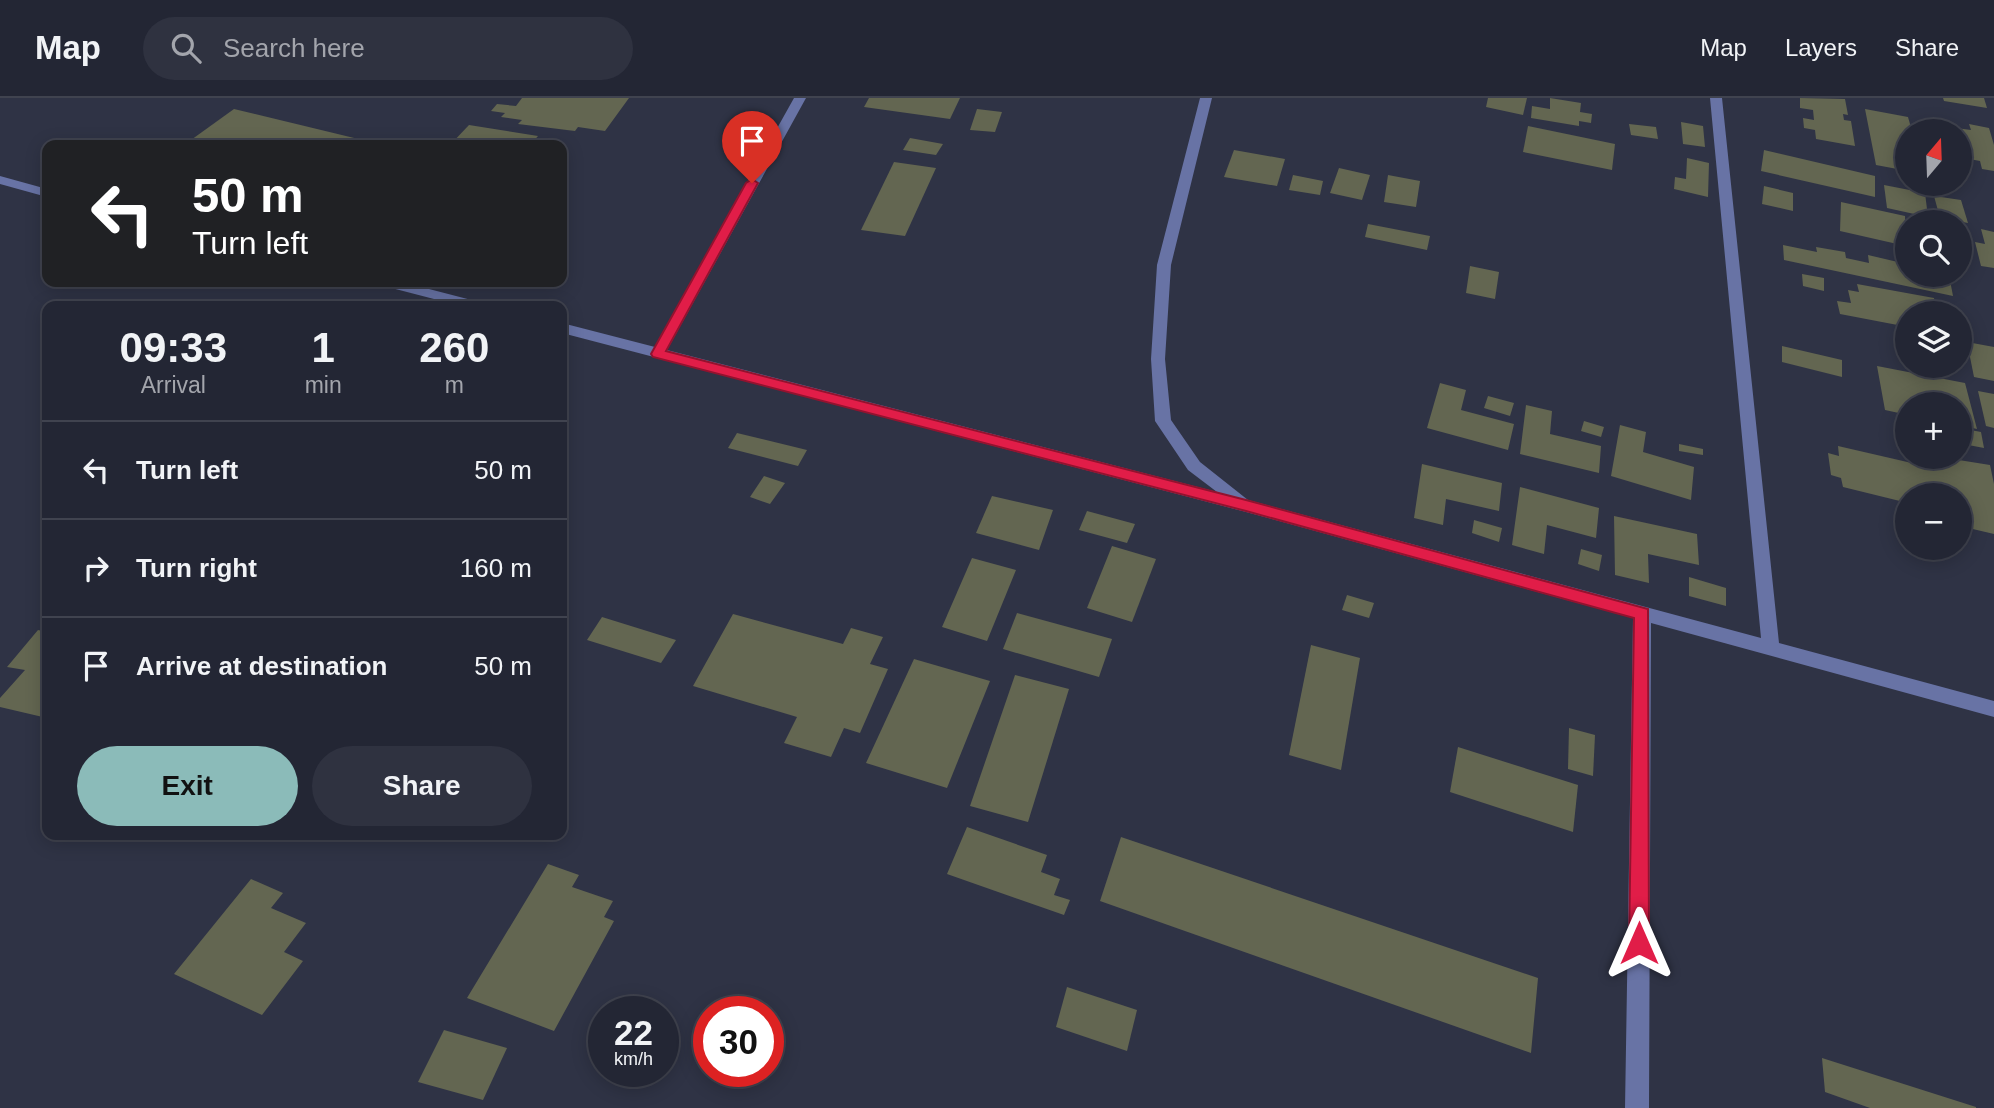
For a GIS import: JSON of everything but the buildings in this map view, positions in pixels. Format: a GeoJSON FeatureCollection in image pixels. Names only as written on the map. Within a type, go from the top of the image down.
{"type":"FeatureCollection","features":[{"type":"Feature","properties":{"kind":"street"},"geometry":{"type":"LineString","coordinates":[[658,354],[800,98]]}},
{"type":"Feature","properties":{"kind":"street"},"geometry":{"type":"LineString","coordinates":[[1206,98],[1164,265],[1157,359],[1163,421],[1194,466],[1246,506]]}},
{"type":"Feature","properties":{"kind":"street"},"geometry":{"type":"LineString","coordinates":[[1716,98],[1771,649]]}},
{"type":"Feature","properties":{"kind":"street"},"geometry":{"type":"LineString","coordinates":[[0,180],[42,192]]}},
{"type":"Feature","properties":{"kind":"street"},"geometry":{"type":"LineString","coordinates":[[404,287],[459,301]]}},
{"type":"Feature","properties":{"kind":"street"},"geometry":{"type":"LineString","coordinates":[[567,329],[1246,506],[1994,709]]}},
{"type":"Feature","properties":{"kind":"street"},"geometry":{"type":"LineString","coordinates":[[1637,1108],[1642,614]]}},
{"type":"Feature","properties":{"kind":"route"},"geometry":{"type":"LineString","coordinates":[[752,183],[658,354],[1246,506],[1642,614],[1639,943]]}}]}
